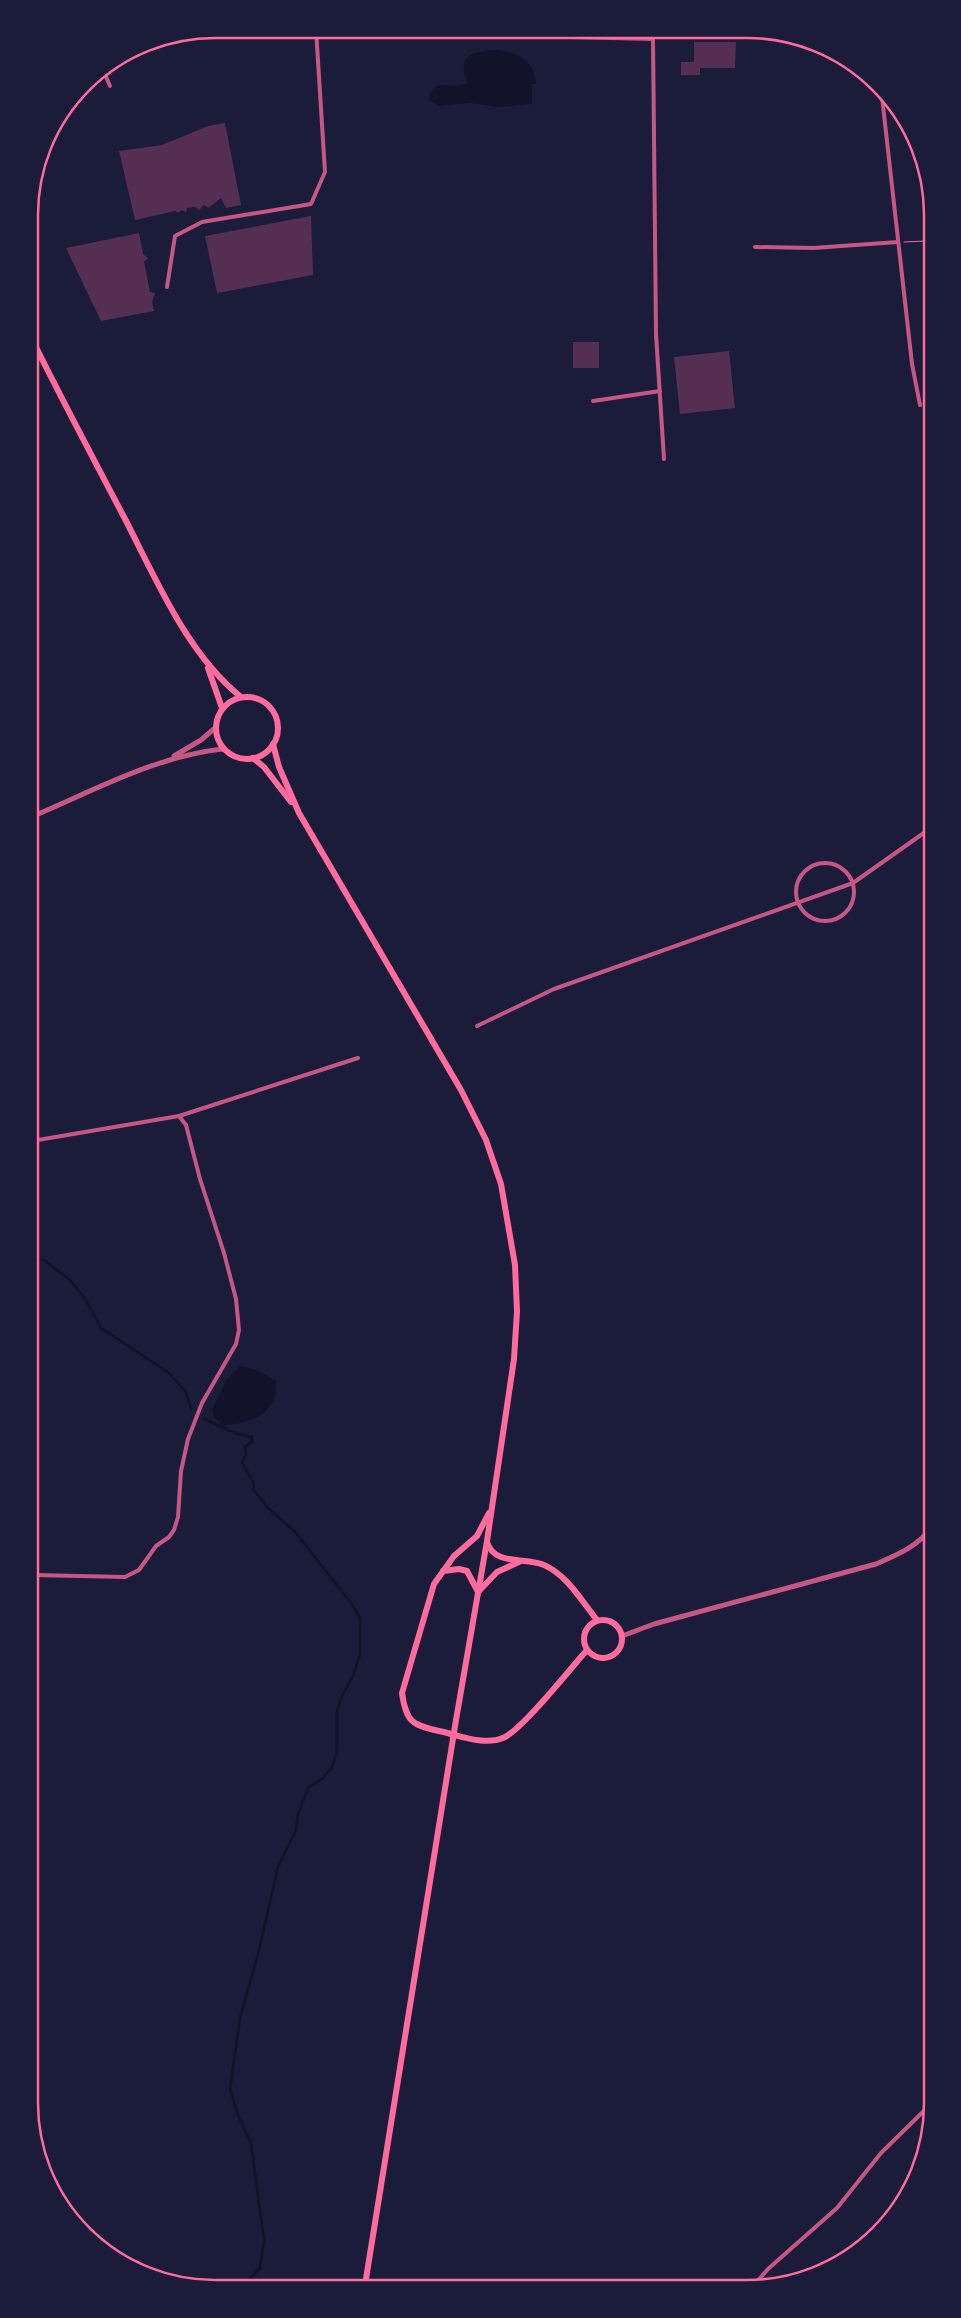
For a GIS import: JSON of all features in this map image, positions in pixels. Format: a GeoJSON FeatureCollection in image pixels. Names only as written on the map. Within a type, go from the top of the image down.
{"type":"FeatureCollection","features":[{"type":"Feature","properties":{"kind":"main road"},"geometry":{"type":"LineString","coordinates":[[38,350],[169,604],[207,664],[226,686],[241,697]]}},
{"type":"Feature","properties":{"kind":"main road"},"geometry":{"type":"LineString","coordinates":[[207,664],[222,708]]}},
{"type":"Feature","properties":{"kind":"main road"},"geometry":{"type":"LineString","coordinates":[[241,697],[258,698],[270,707],[274,713],[278,728],[273,744],[268,751],[253,758],[237,758],[223,748],[215,728],[222,708],[234,699],[241,697]]}},
{"type":"Feature","properties":{"kind":"main road"},"geometry":{"type":"LineString","coordinates":[[273,744],[279,767],[299,813],[461,1090],[486,1140],[501,1184],[515,1265],[517,1311],[514,1359],[490,1510],[487,1541],[456,1720],[366,2280]]}},
{"type":"Feature","properties":{"kind":"main road"},"geometry":{"type":"LineString","coordinates":[[253,758],[264,767],[299,813]]}},
{"type":"Feature","properties":{"kind":"main road"},"geometry":{"type":"LineString","coordinates":[[490,1510],[476,1536],[454,1556],[434,1584],[402,1693],[404,1711],[417,1726],[483,1741],[503,1738],[520,1725],[587,1650]]}},
{"type":"Feature","properties":{"kind":"main road"},"geometry":{"type":"LineString","coordinates":[[487,1541],[489,1549],[496,1555],[519,1562],[542,1564],[559,1572],[596,1620]]}},
{"type":"Feature","properties":{"kind":"main road"},"geometry":{"type":"LineString","coordinates":[[478,1592],[497,1572],[519,1562]]}},
{"type":"Feature","properties":{"kind":"main road"},"geometry":{"type":"LineString","coordinates":[[443,1571],[459,1569],[467,1571],[478,1592]]}},
{"type":"Feature","properties":{"kind":"main road"},"geometry":{"type":"LineString","coordinates":[[596,1620],[610,1620],[620,1629],[622,1636],[620,1648],[610,1657],[598,1658],[587,1650],[584,1645],[584,1633],[587,1627],[596,1620]]}},
{"type":"Feature","properties":{"kind":"street"},"geometry":{"type":"LineString","coordinates":[[167,287],[176,236],[202,222],[311,204],[325,172],[317,38]]}},
{"type":"Feature","properties":{"kind":"street"},"geometry":{"type":"LineString","coordinates":[[630,38],[653,39],[656,334],[664,460]]}},
{"type":"Feature","properties":{"kind":"street"},"geometry":{"type":"LineString","coordinates":[[105,75],[110,86]]}},
{"type":"Feature","properties":{"kind":"street"},"geometry":{"type":"LineString","coordinates":[[882,101],[912,364],[920,405]]}},
{"type":"Feature","properties":{"kind":"street"},"geometry":{"type":"LineString","coordinates":[[756,247],[813,248],[898,242]]}},
{"type":"Feature","properties":{"kind":"street"},"geometry":{"type":"LineString","coordinates":[[593,401],[660,391]]}},
{"type":"Feature","properties":{"kind":"street"},"geometry":{"type":"LineString","coordinates":[[167,761],[201,740],[215,728]]}},
{"type":"Feature","properties":{"kind":"street"},"geometry":{"type":"LineString","coordinates":[[38,814],[167,761],[203,751],[223,748]]}},
{"type":"Feature","properties":{"kind":"street"},"geometry":{"type":"LineString","coordinates":[[477,1026],[554,989],[853,883],[924,833]]}},
{"type":"Feature","properties":{"kind":"street"},"geometry":{"type":"LineString","coordinates":[[824,863],[842,868],[853,883],[855,893],[850,907],[840,918],[830,922],[810,918],[802,912],[797,903],[796,893],[801,876],[815,865],[824,863]]}},
{"type":"Feature","properties":{"kind":"street"},"geometry":{"type":"LineString","coordinates":[[38,1141],[179,1116],[358,1058]]}},
{"type":"Feature","properties":{"kind":"street"},"geometry":{"type":"LineString","coordinates":[[38,1575],[125,1577],[138,1570],[156,1546],[169,1537],[174,1530],[178,1518],[181,1470],[193,1422],[236,1344],[240,1318],[233,1286],[200,1179],[186,1125],[179,1116]]}},
{"type":"Feature","properties":{"kind":"street"},"geometry":{"type":"LineString","coordinates":[[622,1636],[672,1619],[876,1564],[906,1550],[924,1537]]}},
{"type":"Feature","properties":{"kind":"street"},"geometry":{"type":"LineString","coordinates":[[759,2280],[768,2269],[838,2208],[881,2152],[923,2110]]}},
{"type":"Feature","properties":{"kind":"path"},"geometry":{"type":"LineString","coordinates":[[898,242],[924,241]]}},
{"type":"Feature","properties":{"kind":"shaded area"},"geometry":{"type":"Polygon","coordinates":[[[498,50],[513,53],[529,64],[535,76],[536,84],[532,84],[532,104],[499,107],[470,103],[439,106],[429,100],[431,92],[439,86],[456,86],[467,83],[464,64],[466,59],[474,53],[498,50]]]}},
{"type":"Feature","properties":{"kind":"shaded area"},"geometry":{"type":"Polygon","coordinates":[[[240,1366],[250,1368],[276,1381],[276,1392],[268,1409],[261,1415],[242,1423],[222,1425],[214,1417],[212,1409],[227,1379],[240,1366]]]}},
{"type":"Feature","properties":{"kind":"building"},"geometry":{"type":"Polygon","coordinates":[[[694,42],[736,42],[735,68],[700,68],[700,75],[681,75],[681,62],[694,62],[694,42]]]}},
{"type":"Feature","properties":{"kind":"building"},"geometry":{"type":"Polygon","coordinates":[[[225,123],[241,205],[226,208],[221,198],[208,208],[204,205],[199,210],[195,207],[187,208],[186,212],[181,210],[179,213],[175,211],[135,220],[119,151],[162,145],[208,126],[225,123]]]}},
{"type":"Feature","properties":{"kind":"building"},"geometry":{"type":"Polygon","coordinates":[[[311,216],[313,275],[217,293],[205,236],[311,216]]]}},
{"type":"Feature","properties":{"kind":"building"},"geometry":{"type":"Polygon","coordinates":[[[139,233],[143,254],[148,258],[144,262],[150,292],[155,293],[152,302],[154,311],[101,321],[66,248],[139,233]]]}},
{"type":"Feature","properties":{"kind":"building"},"geometry":{"type":"Polygon","coordinates":[[[573,342],[599,342],[599,368],[573,368],[573,342]]]}},
{"type":"Feature","properties":{"kind":"building"},"geometry":{"type":"Polygon","coordinates":[[[729,351],[735,408],[680,414],[674,357],[729,351]]]}},
{"type":"Feature","properties":{"kind":"waterway"},"geometry":{"type":"LineString","coordinates":[[38,1260],[44,1260],[70,1280],[84,1297],[101,1328],[169,1373],[186,1392],[191,1409]]}},
{"type":"Feature","properties":{"kind":"waterway"},"geometry":{"type":"LineString","coordinates":[[204,1419],[238,1434],[252,1437],[252,1442],[245,1447],[246,1455],[242,1462],[254,1484],[253,1489],[268,1508],[295,1532],[351,1603],[360,1618],[360,1655],[353,1676],[341,1698],[337,1712],[337,1751],[332,1767],[323,1778],[308,1788],[298,1814],[296,1830],[278,1867],[259,1950],[240,2018],[230,2089],[238,2115],[251,2143],[264,2240],[260,2268],[248,2280]]}}]}
